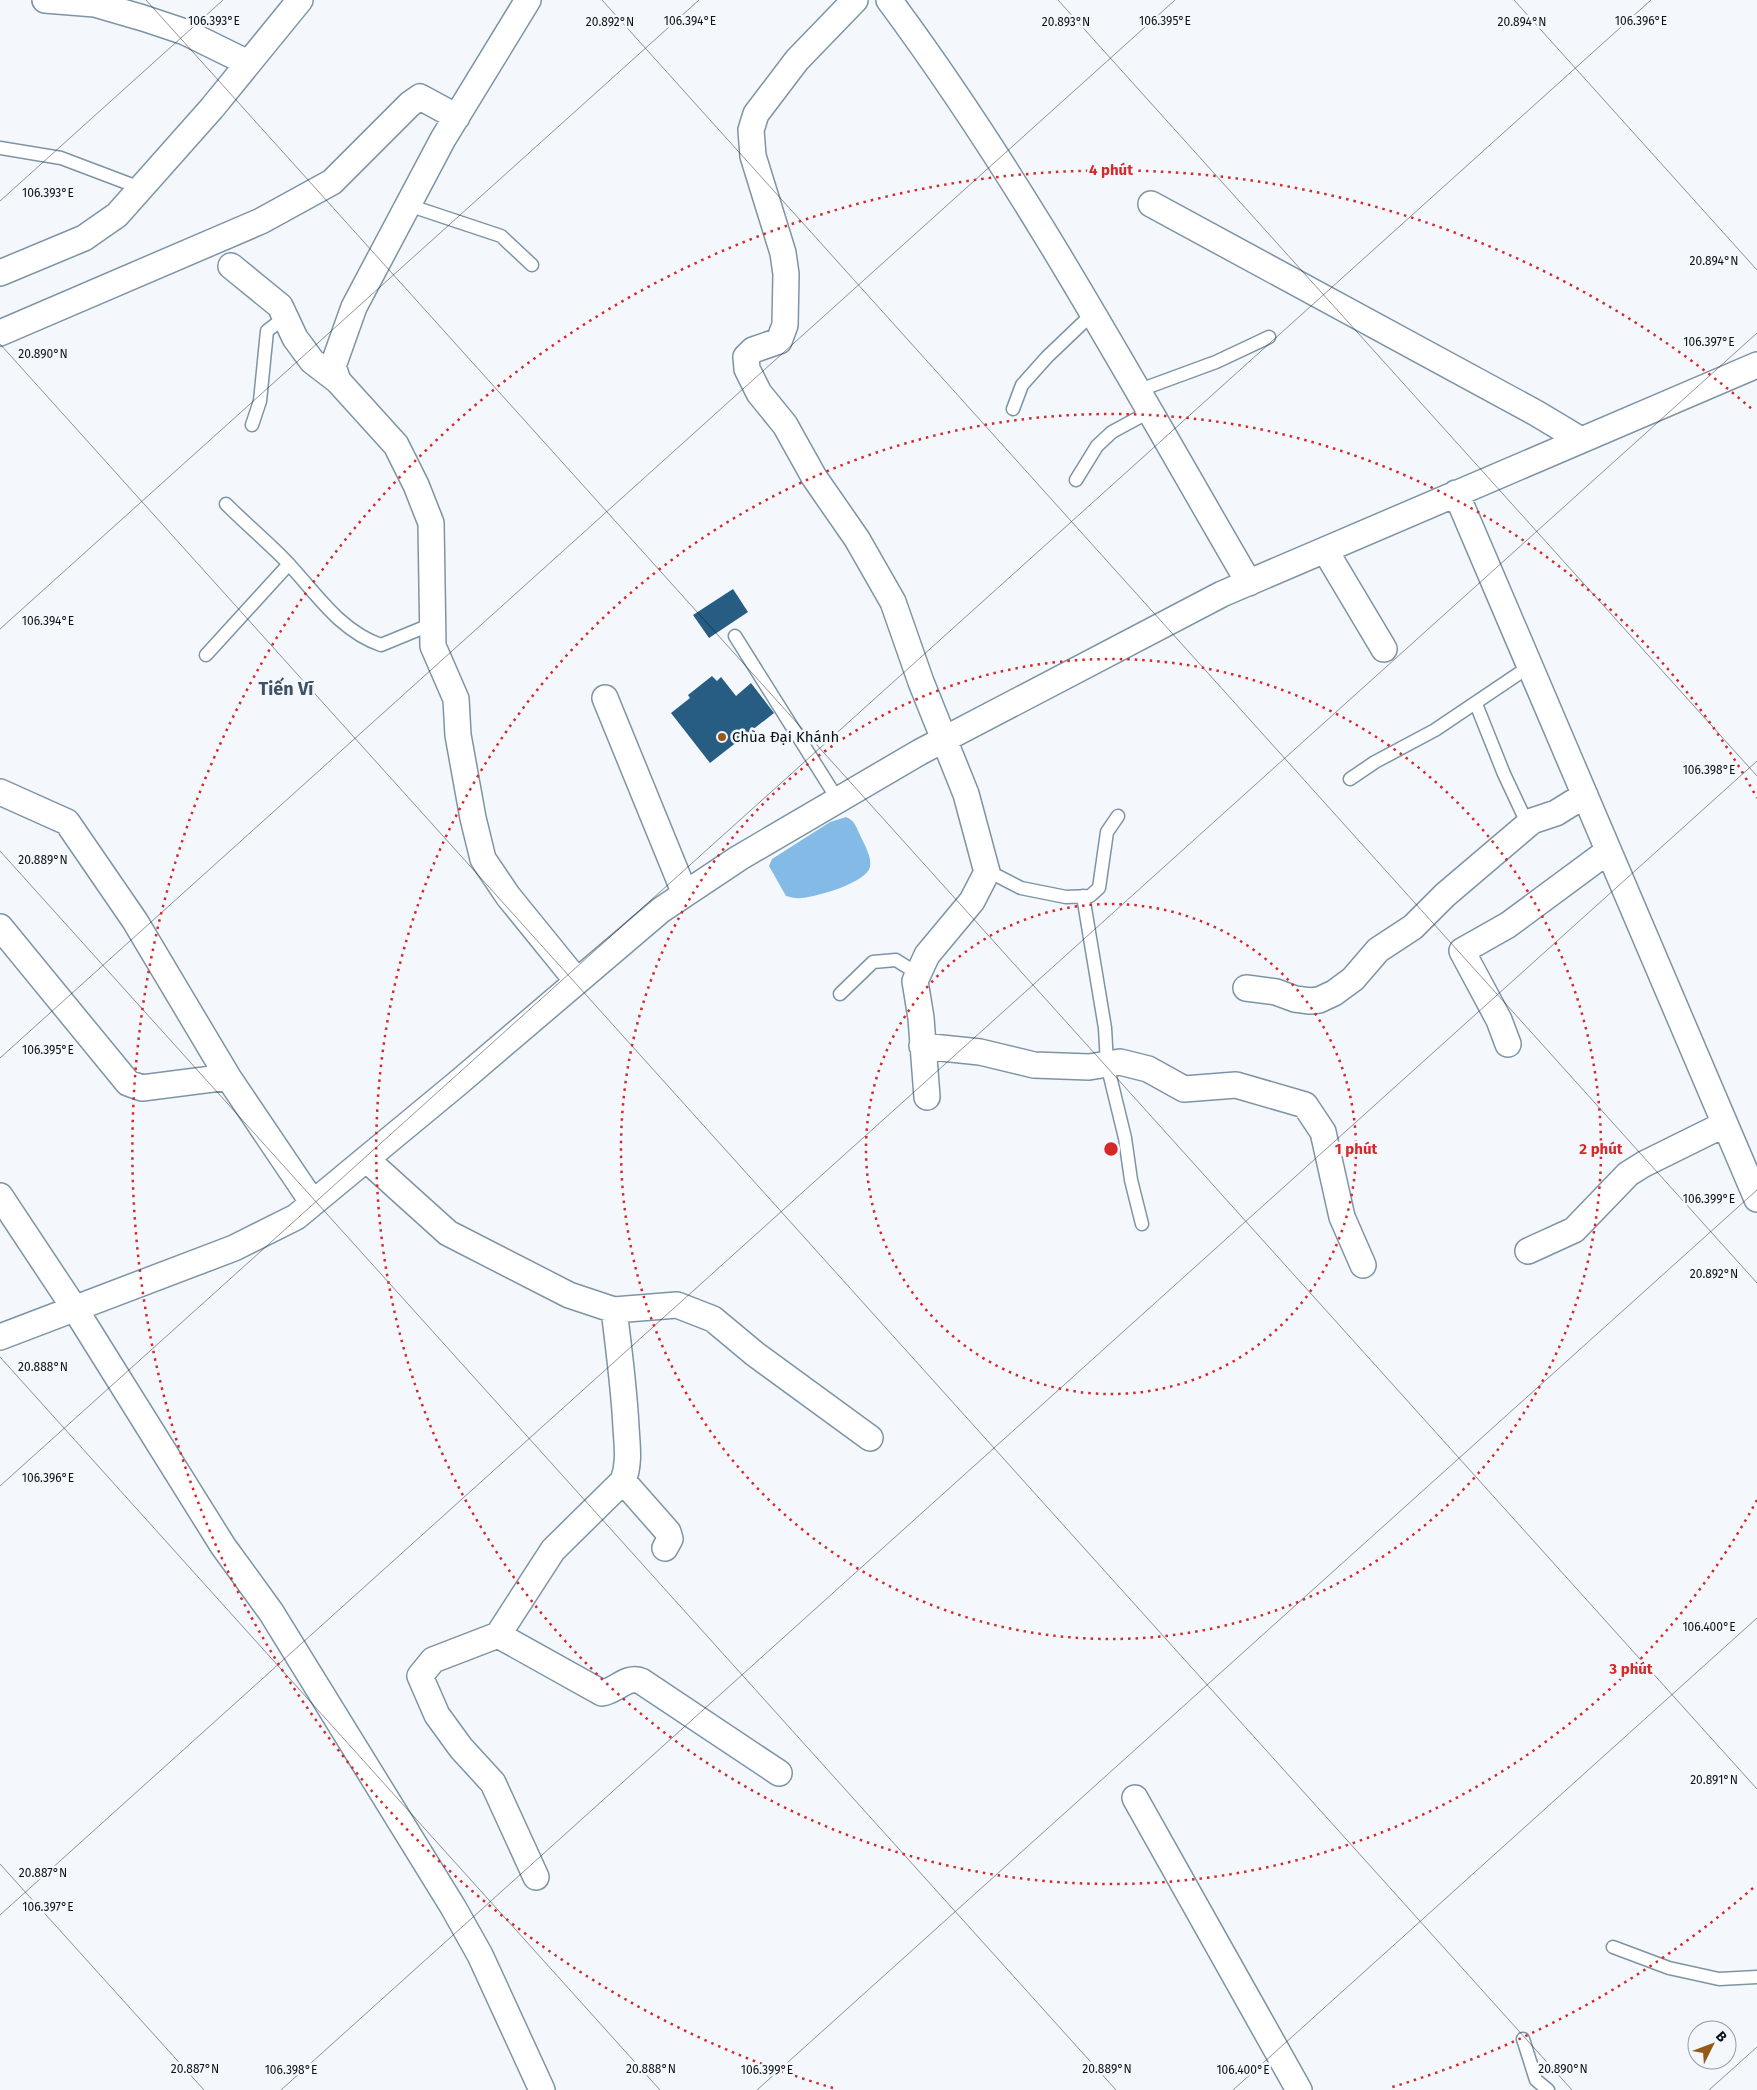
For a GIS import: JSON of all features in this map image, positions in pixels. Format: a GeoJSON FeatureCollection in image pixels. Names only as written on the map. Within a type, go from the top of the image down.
{"type":"FeatureCollection","features":[{"type":"Feature","properties":{"kind":"street"},"geometry":{"type":"LineString","coordinates":[[45,0],[95,4],[185,32],[248,63]]}},
{"type":"Feature","properties":{"kind":"street"},"geometry":{"type":"LineString","coordinates":[[0,273],[84,238],[117,215],[143,189],[300,0]]}},
{"type":"Feature","properties":{"kind":"street"},"geometry":{"type":"LineString","coordinates":[[338,381],[333,366],[354,307],[457,117],[528,0]]}},
{"type":"Feature","properties":{"kind":"street"},"geometry":{"type":"LineString","coordinates":[[855,0],[797,60],[753,122],[750,138],[753,156],[783,252],[786,274],[786,325],[779,341],[753,350],[748,355],[747,370],[759,393],[788,430],[814,476],[857,539],[893,602],[921,682],[946,739],[966,794],[986,870],[972,901],[927,955],[915,981],[921,1018],[927,1097]]}},
{"type":"Feature","properties":{"kind":"street"},"geometry":{"type":"LineString","coordinates":[[889,0],[926,50],[1030,208],[1249,583]]}},
{"type":"Feature","properties":{"kind":"street"},"geometry":{"type":"LineString","coordinates":[[0,333],[261,222],[332,182],[410,104],[420,97],[457,117]]}},
{"type":"Feature","properties":{"kind":"street"},"geometry":{"type":"LineString","coordinates":[[1151,204],[1536,413],[1581,440]]}},
{"type":"Feature","properties":{"kind":"street"},"geometry":{"type":"LineString","coordinates":[[231,266],[280,306],[295,338],[312,361],[338,381],[396,445],[416,484],[431,523],[432,646],[456,699],[458,735],[473,818],[484,859],[508,896],[577,981]]}},
{"type":"Feature","properties":{"kind":"street"},"geometry":{"type":"LineString","coordinates":[[0,1337],[234,1248],[296,1217],[661,910],[739,858],[946,739],[1222,594],[1757,365]]}},
{"type":"Feature","properties":{"kind":"street"},"geometry":{"type":"LineString","coordinates":[[1456,494],[1757,1199]]}},
{"type":"Feature","properties":{"kind":"street"},"geometry":{"type":"LineString","coordinates":[[1325,550],[1384,649]]}},
{"type":"Feature","properties":{"kind":"street"},"geometry":{"type":"LineString","coordinates":[[606,698],[685,894]]}},
{"type":"Feature","properties":{"kind":"street"},"geometry":{"type":"LineString","coordinates":[[0,792],[67,822],[136,921],[228,1077],[313,1203]]}},
{"type":"Feature","properties":{"kind":"street"},"geometry":{"type":"LineString","coordinates":[[1246,988],[1276,992],[1296,999],[1310,1001],[1319,1000],[1334,993],[1353,979],[1378,950],[1421,921],[1442,898],[1528,825],[1535,820],[1556,813],[1585,795]]}},
{"type":"Feature","properties":{"kind":"street"},"geometry":{"type":"LineString","coordinates":[[1508,1044],[1499,1020],[1462,951],[1508,925],[1608,851]]}},
{"type":"Feature","properties":{"kind":"street"},"geometry":{"type":"LineString","coordinates":[[0,927],[128,1083],[142,1088],[228,1077]]}},
{"type":"Feature","properties":{"kind":"street"},"geometry":{"type":"LineString","coordinates":[[922,1046],[980,1052],[1034,1065],[1089,1067],[1120,1062],[1148,1069],[1184,1089],[1236,1085],[1304,1105],[1322,1132],[1342,1217],[1363,1265]]}},
{"type":"Feature","properties":{"kind":"street"},"geometry":{"type":"LineString","coordinates":[[1528,1250],[1574,1230],[1628,1174],[1644,1164],[1725,1124]]}},
{"type":"Feature","properties":{"kind":"street"},"geometry":{"type":"LineString","coordinates":[[366,1159],[448,1233],[569,1295],[614,1310],[677,1305],[713,1319],[755,1354],[870,1438]]}},
{"type":"Feature","properties":{"kind":"street"},"geometry":{"type":"LineString","coordinates":[[0,1196],[75,1309],[223,1546],[271,1612],[453,1907],[480,1954],[542,2090]]}},
{"type":"Feature","properties":{"kind":"street"},"geometry":{"type":"LineString","coordinates":[[536,1877],[493,1783],[461,1748],[438,1716],[420,1676],[433,1660],[498,1636],[553,1550],[623,1481],[628,1464],[628,1454],[624,1390],[614,1310]]}},
{"type":"Feature","properties":{"kind":"street"},"geometry":{"type":"LineString","coordinates":[[623,1481],[668,1532],[670,1539],[665,1548]]}},
{"type":"Feature","properties":{"kind":"street"},"geometry":{"type":"LineString","coordinates":[[498,1636],[602,1693],[609,1692],[629,1680],[641,1681],[778,1773]]}},
{"type":"Feature","properties":{"kind":"street"},"geometry":{"type":"LineString","coordinates":[[1135,1798],[1299,2090]]}},
{"type":"Feature","properties":{"kind":"lane"},"geometry":{"type":"LineString","coordinates":[[0,148],[61,158],[143,189]]}},
{"type":"Feature","properties":{"kind":"lane"},"geometry":{"type":"LineString","coordinates":[[408,205],[501,236],[532,265]]}},
{"type":"Feature","properties":{"kind":"lane"},"geometry":{"type":"LineString","coordinates":[[1013,409],[1022,385],[1047,357],[1092,314]]}},
{"type":"Feature","properties":{"kind":"lane"},"geometry":{"type":"LineString","coordinates":[[252,425],[260,401],[266,331],[285,317]]}},
{"type":"Feature","properties":{"kind":"lane"},"geometry":{"type":"LineString","coordinates":[[1137,390],[1216,362],[1269,337]]}},
{"type":"Feature","properties":{"kind":"lane"},"geometry":{"type":"LineString","coordinates":[[1076,480],[1097,446],[1112,432],[1149,412]]}},
{"type":"Feature","properties":{"kind":"lane"},"geometry":{"type":"LineString","coordinates":[[226,504],[289,564],[341,623],[364,639],[381,645],[432,624]]}},
{"type":"Feature","properties":{"kind":"lane"},"geometry":{"type":"LineString","coordinates":[[206,655],[289,564]]}},
{"type":"Feature","properties":{"kind":"lane"},"geometry":{"type":"LineString","coordinates":[[734,636],[838,800]]}},
{"type":"Feature","properties":{"kind":"lane"},"geometry":{"type":"LineString","coordinates":[[1350,779],[1375,762],[1435,730],[1530,666]]}},
{"type":"Feature","properties":{"kind":"lane"},"geometry":{"type":"LineString","coordinates":[[1476,704],[1507,782],[1528,825]]}},
{"type":"Feature","properties":{"kind":"lane"},"geometry":{"type":"LineString","coordinates":[[986,870],[1021,888],[1066,897],[1090,896],[1099,888],[1107,832],[1118,816]]}},
{"type":"Feature","properties":{"kind":"lane"},"geometry":{"type":"LineString","coordinates":[[1083,896],[1105,1028],[1107,1064],[1125,1138],[1131,1180],[1142,1224]]}},
{"type":"Feature","properties":{"kind":"lane"},"geometry":{"type":"LineString","coordinates":[[840,994],[873,962],[896,960],[918,974]]}},
{"type":"Feature","properties":{"kind":"lane"},"geometry":{"type":"LineString","coordinates":[[1613,1947],[1669,1968],[1719,1979],[1757,1977]]}},
{"type":"Feature","properties":{"kind":"lane"},"geometry":{"type":"LineString","coordinates":[[1523,2039],[1536,2080],[1548,2090]]}},
{"type":"Feature","properties":{"kind":"water"},"geometry":{"type":"Polygon","coordinates":[[[846,817],[852,820],[868,852],[870,867],[867,873],[850,884],[828,892],[799,898],[786,896],[769,866],[772,859],[830,822],[846,817]]]}},
{"type":"Feature","properties":{"kind":"building"},"geometry":{"type":"Polygon","coordinates":[[[733,589],[748,612],[709,638],[693,615],[733,589]]]}},
{"type":"Feature","properties":{"kind":"building"},"geometry":{"type":"Polygon","coordinates":[[[712,676],[717,681],[721,677],[736,696],[751,683],[774,713],[710,763],[671,713],[690,698],[688,695],[712,676]]]}},
{"type":"Feature","properties":{"kind":"place","name":"Chùa Đại Khánh"},"geometry":{"type":"Point","coordinates":[722,737]}},
{"type":"Feature","properties":{"kind":"district","name":"Tiến Vĩ"},"geometry":{"type":"Point","coordinates":[286,689]}}]}
